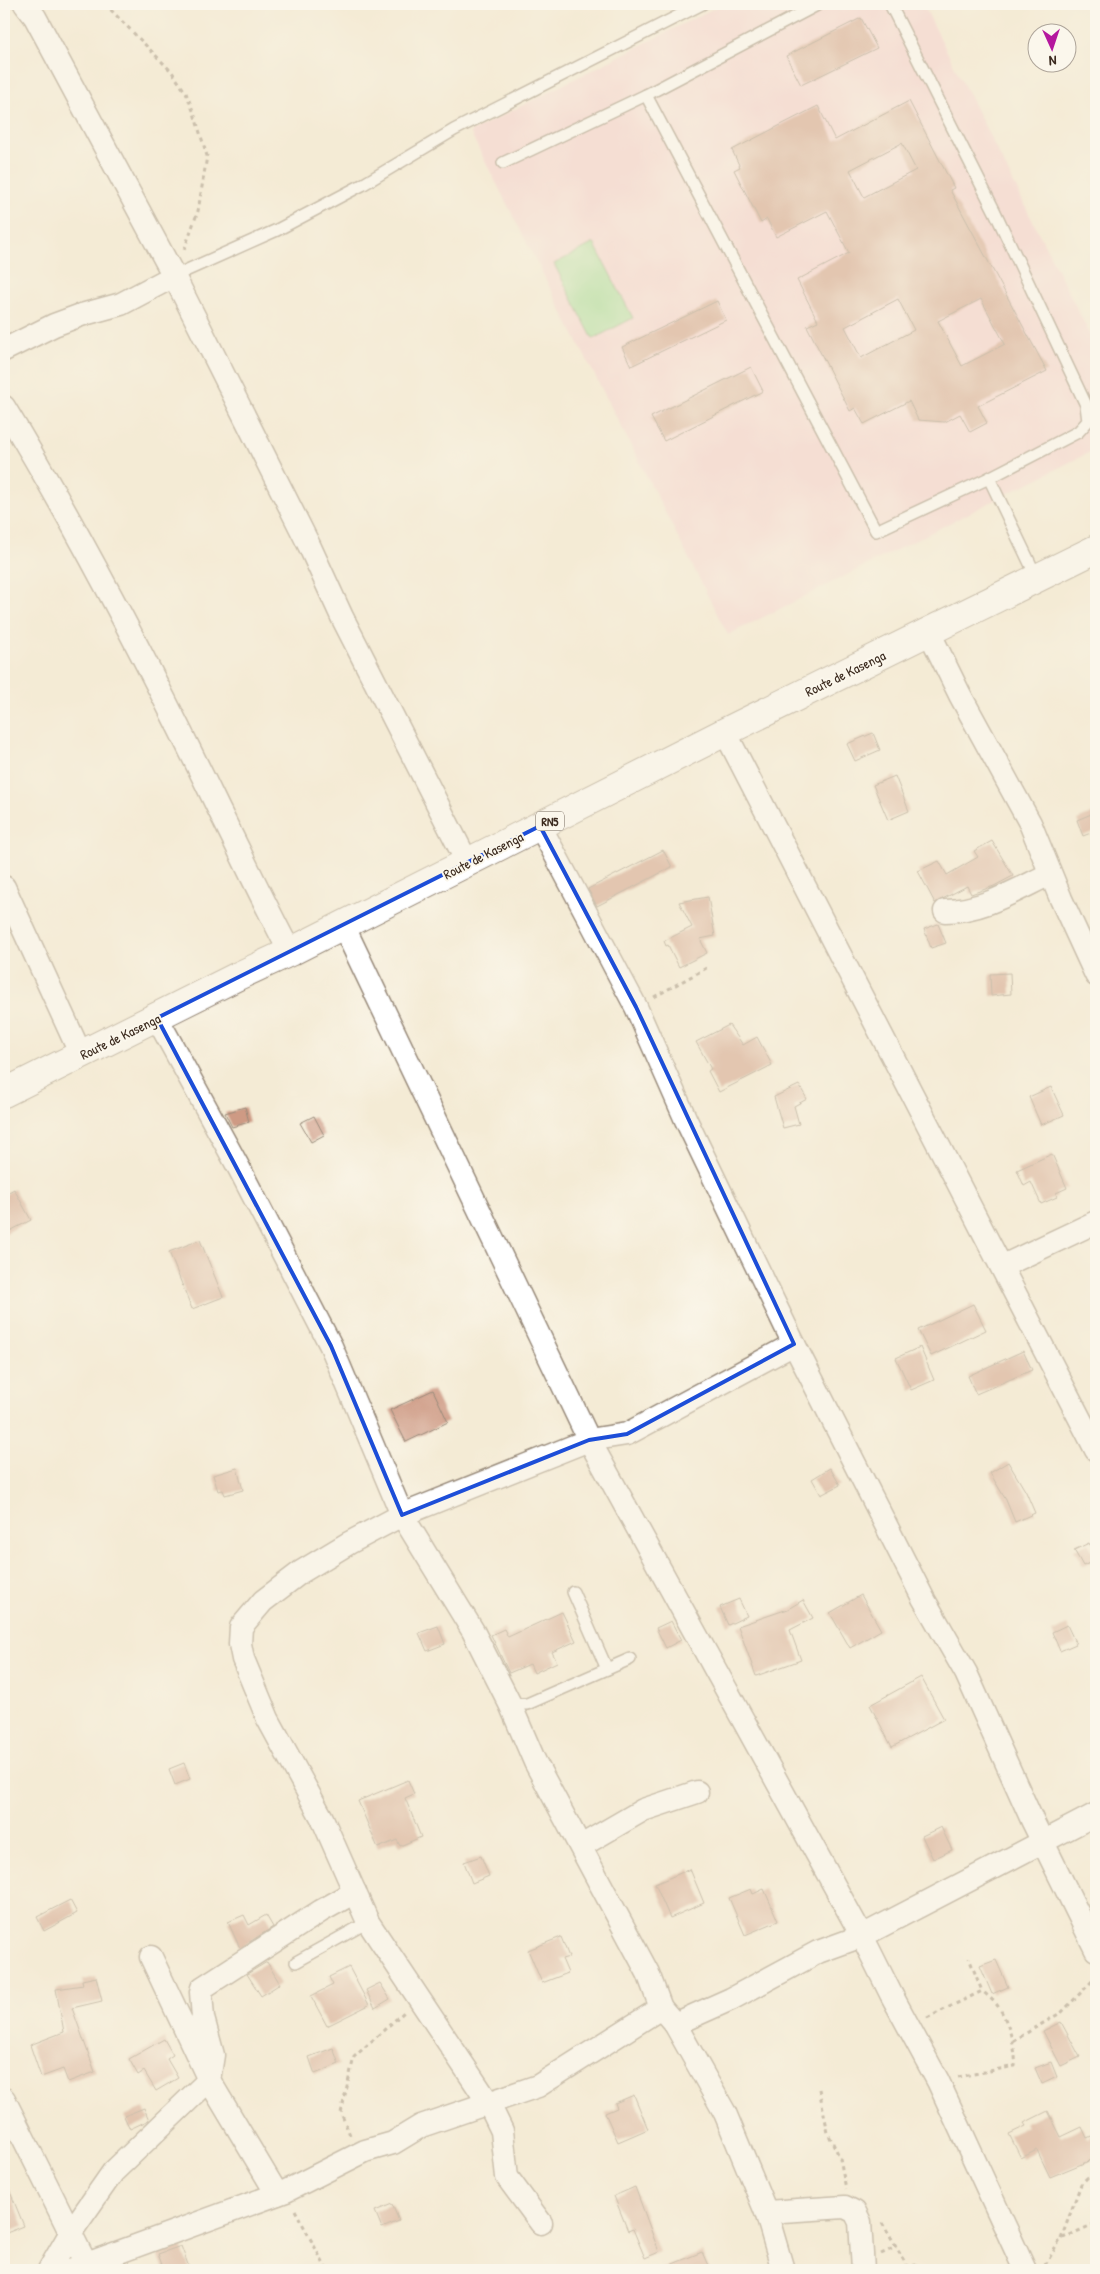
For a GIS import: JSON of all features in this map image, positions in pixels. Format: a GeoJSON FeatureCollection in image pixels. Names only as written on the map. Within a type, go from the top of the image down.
{"type":"FeatureCollection","features":[{"type":"Feature","properties":{"kind":"highway","name":"Route de Kasenga"},"geometry":{"type":"LineString","coordinates":[[4,1093],[290,952],[725,732],[1096,549]]}},
{"type":"Feature","properties":{"kind":"street"},"geometry":{"type":"LineString","coordinates":[[25,4],[35,16],[174,276],[309,545],[342,617],[467,862]]}},
{"type":"Feature","properties":{"kind":"street"},"geometry":{"type":"LineString","coordinates":[[4,350],[54,325],[121,304],[174,276]]}},
{"type":"Feature","properties":{"kind":"street"},"geometry":{"type":"LineString","coordinates":[[4,407],[42,470],[105,584],[219,810],[256,888],[290,952]]}},
{"type":"Feature","properties":{"kind":"street"},"geometry":{"type":"LineString","coordinates":[[929,632],[967,709],[1015,792],[1096,975]]}},
{"type":"Feature","properties":{"kind":"street"},"geometry":{"type":"LineString","coordinates":[[725,732],[1003,1266],[1096,1450]]}},
{"type":"Feature","properties":{"kind":"street"},"geometry":{"type":"LineString","coordinates":[[540,826],[636,1007],[686,1120],[794,1344],[923,1598],[966,1673],[1043,1842],[1096,1950]]}},
{"type":"Feature","properties":{"kind":"street"},"geometry":{"type":"LineString","coordinates":[[945,911],[957,911],[994,901],[1050,874]]}},
{"type":"Feature","properties":{"kind":"street"},"geometry":{"type":"LineString","coordinates":[[4,887],[81,1055]]}},
{"type":"Feature","properties":{"kind":"street"},"geometry":{"type":"LineString","coordinates":[[343,925],[589,1440],[862,1936],[938,2080],[1025,2270]]}},
{"type":"Feature","properties":{"kind":"street"},"geometry":{"type":"LineString","coordinates":[[157,1018],[240,1170],[331,1346],[402,1515],[473,1631],[510,1704],[535,1762],[648,1973],[668,2016],[725,2113],[766,2212],[783,2270]]}},
{"type":"Feature","properties":{"kind":"street"},"geometry":{"type":"LineString","coordinates":[[1003,1266],[1096,1222]]}},
{"type":"Feature","properties":{"kind":"street"},"geometry":{"type":"LineString","coordinates":[[541,2223],[507,2177],[502,2131],[488,2102],[368,1922],[322,1818],[268,1719],[243,1660],[240,1644],[241,1627],[263,1601],[301,1572],[349,1543],[402,1515],[589,1440],[627,1434],[794,1344]]}},
{"type":"Feature","properties":{"kind":"street"},"geometry":{"type":"LineString","coordinates":[[581,1846],[642,1810],[697,1792]]}},
{"type":"Feature","properties":{"kind":"street"},"geometry":{"type":"LineString","coordinates":[[4,2099],[71,2232],[82,2269],[281,2193],[365,2151],[393,2142],[421,2126],[538,2086],[668,2016],[731,1999],[818,1952],[862,1936],[1096,1814]]}},
{"type":"Feature","properties":{"kind":"street"},"geometry":{"type":"LineString","coordinates":[[49,2270],[71,2232],[113,2172],[209,2080],[213,2055],[203,2018],[202,1988],[321,1911],[354,1892]]}},
{"type":"Feature","properties":{"kind":"street"},"geometry":{"type":"LineString","coordinates":[[151,1957],[209,2080],[281,2193]]}},
{"type":"Feature","properties":{"kind":"street"},"geometry":{"type":"LineString","coordinates":[[766,2212],[845,2207],[855,2212],[860,2222],[862,2270]]}},
{"type":"Feature","properties":{"kind":"lane"},"geometry":{"type":"LineString","coordinates":[[174,276],[278,230],[362,185],[454,130],[702,4]]}},
{"type":"Feature","properties":{"kind":"lane"},"geometry":{"type":"LineString","coordinates":[[504,163],[646,95],[819,4]]}},
{"type":"Feature","properties":{"kind":"lane"},"geometry":{"type":"LineString","coordinates":[[646,95],[876,532],[989,478],[1078,432],[1088,421],[1086,405],[995,212],[890,4]]}},
{"type":"Feature","properties":{"kind":"lane"},"geometry":{"type":"LineString","coordinates":[[989,478],[1037,578]]}},
{"type":"Feature","properties":{"kind":"lane"},"geometry":{"type":"LineString","coordinates":[[573,1592],[608,1669]]}},
{"type":"Feature","properties":{"kind":"lane"},"geometry":{"type":"LineString","coordinates":[[510,1704],[527,1704],[630,1659]]}},
{"type":"Feature","properties":{"kind":"lane"},"geometry":{"type":"LineString","coordinates":[[296,1962],[368,1922]]}},
{"type":"Feature","properties":{"kind":"path"},"geometry":{"type":"LineString","coordinates":[[105,4],[172,72],[186,93],[207,156],[198,212],[174,276]]}},
{"type":"Feature","properties":{"kind":"path"},"geometry":{"type":"LineString","coordinates":[[636,1007],[710,966]]}},
{"type":"Feature","properties":{"kind":"path"},"geometry":{"type":"LineString","coordinates":[[938,2080],[1015,2066],[1016,2058],[1013,2041],[998,2006],[982,1991],[969,1958]]}},
{"type":"Feature","properties":{"kind":"path"},"geometry":{"type":"LineString","coordinates":[[1013,2041],[1062,2012],[1096,1977]]}},
{"type":"Feature","properties":{"kind":"path"},"geometry":{"type":"LineString","coordinates":[[910,2028],[922,2020],[982,1991]]}},
{"type":"Feature","properties":{"kind":"path"},"geometry":{"type":"LineString","coordinates":[[352,2158],[351,2136],[341,2113],[354,2057],[419,1998]]}},
{"type":"Feature","properties":{"kind":"path"},"geometry":{"type":"LineString","coordinates":[[819,2089],[828,2133],[840,2158],[846,2181],[847,2201],[845,2207]]}},
{"type":"Feature","properties":{"kind":"path"},"geometry":{"type":"LineString","coordinates":[[1041,2270],[1061,2239],[1082,2184],[1096,2170]]}},
{"type":"Feature","properties":{"kind":"path"},"geometry":{"type":"LineString","coordinates":[[281,2193],[327,2270]]}},
{"type":"Feature","properties":{"kind":"path"},"geometry":{"type":"LineString","coordinates":[[877,2216],[908,2266],[917,2265],[922,2270]]}},
{"type":"Feature","properties":{"kind":"path"},"geometry":{"type":"LineString","coordinates":[[1061,2239],[1096,2223]]}},
{"type":"Feature","properties":{"kind":"highlighted area"},"geometry":{"type":"Polygon","coordinates":[[[540,826],[636,1007],[794,1344],[627,1434],[589,1440],[402,1515],[331,1346],[157,1018],[540,826]]]}},
{"type":"Feature","properties":{"kind":"shaded area"},"geometry":{"type":"Polygon","coordinates":[[[722,4],[923,4],[1096,346],[1096,449],[728,635],[470,132],[722,4]]]}},
{"type":"Feature","properties":{"kind":"green space"},"geometry":{"type":"Polygon","coordinates":[[[594,243],[633,318],[593,339],[554,264],[594,243]]]}},
{"type":"Feature","properties":{"kind":"building"},"geometry":{"type":"Polygon","coordinates":[[[861,18],[877,48],[801,85],[786,56],[861,18]]]}},
{"type":"Feature","properties":{"kind":"building"},"geometry":{"type":"Polygon","coordinates":[[[909,101],[954,188],[950,190],[1047,371],[978,406],[987,423],[970,432],[960,414],[945,422],[918,420],[909,401],[864,424],[855,408],[850,411],[807,326],[818,321],[797,280],[849,253],[827,211],[776,237],[767,219],[761,223],[734,170],[740,167],[732,150],[818,106],[835,140],[909,101]],[[902,143],[850,170],[864,197],[916,170],[902,143]],[[898,299],[845,327],[861,358],[914,330],[898,299]],[[981,299],[938,321],[962,366],[1005,344],[981,299]]]}},
{"type":"Feature","properties":{"kind":"building"},"geometry":{"type":"Polygon","coordinates":[[[717,301],[726,320],[631,366],[622,347],[717,301]]]}},
{"type":"Feature","properties":{"kind":"building"},"geometry":{"type":"Polygon","coordinates":[[[751,367],[763,391],[664,441],[651,417],[751,367]]]}},
{"type":"Feature","properties":{"kind":"building"},"geometry":{"type":"Polygon","coordinates":[[[873,733],[880,750],[855,761],[847,744],[873,733]]]}},
{"type":"Feature","properties":{"kind":"building"},"geometry":{"type":"Polygon","coordinates":[[[895,776],[909,811],[888,820],[873,785],[895,776]]]}},
{"type":"Feature","properties":{"kind":"building"},"geometry":{"type":"Polygon","coordinates":[[[1096,812],[1096,831],[1083,836],[1077,820],[1096,812]]]}},
{"type":"Feature","properties":{"kind":"building"},"geometry":{"type":"Polygon","coordinates":[[[992,841],[1013,876],[994,886],[971,894],[967,886],[935,903],[918,871],[939,861],[947,875],[978,857],[974,851],[992,841]]]}},
{"type":"Feature","properties":{"kind":"building"},"geometry":{"type":"Polygon","coordinates":[[[663,850],[672,867],[597,906],[588,889],[663,850]]]}},
{"type":"Feature","properties":{"kind":"building"},"geometry":{"type":"Polygon","coordinates":[[[708,897],[715,936],[700,939],[707,953],[679,967],[664,941],[692,927],[679,902],[708,897]]]}},
{"type":"Feature","properties":{"kind":"building"},"geometry":{"type":"Polygon","coordinates":[[[938,924],[946,943],[931,948],[924,929],[938,924]]]}},
{"type":"Feature","properties":{"kind":"building"},"geometry":{"type":"Polygon","coordinates":[[[1010,973],[1011,994],[991,996],[990,974],[1010,973]]]}},
{"type":"Feature","properties":{"kind":"building"},"geometry":{"type":"Polygon","coordinates":[[[729,1025],[743,1045],[757,1037],[772,1065],[719,1092],[708,1071],[711,1069],[696,1042],[729,1025]]]}},
{"type":"Feature","properties":{"kind":"building"},"geometry":{"type":"Polygon","coordinates":[[[799,1085],[807,1099],[794,1106],[799,1124],[783,1128],[774,1097],[799,1085]]]}},
{"type":"Feature","properties":{"kind":"building"},"geometry":{"type":"Polygon","coordinates":[[[1051,1087],[1064,1115],[1041,1125],[1029,1097],[1051,1087]]]}},
{"type":"Feature","properties":{"kind":"building"},"geometry":{"type":"Polygon","coordinates":[[[245,1107],[249,1122],[232,1127],[225,1113],[245,1107]]]}},
{"type":"Feature","properties":{"kind":"building"},"geometry":{"type":"Polygon","coordinates":[[[314,1116],[324,1135],[311,1142],[300,1123],[314,1116]]]}},
{"type":"Feature","properties":{"kind":"building"},"geometry":{"type":"Polygon","coordinates":[[[1052,1154],[1067,1188],[1056,1193],[1057,1197],[1041,1204],[1031,1182],[1024,1186],[1017,1170],[1052,1154]]]}},
{"type":"Feature","properties":{"kind":"building"},"geometry":{"type":"Polygon","coordinates":[[[14,1189],[31,1220],[4,1234],[4,1195],[14,1189]]]}},
{"type":"Feature","properties":{"kind":"building"},"geometry":{"type":"Polygon","coordinates":[[[200,1240],[223,1297],[192,1309],[169,1252],[200,1240]]]}},
{"type":"Feature","properties":{"kind":"building"},"geometry":{"type":"Polygon","coordinates":[[[973,1304],[986,1330],[931,1356],[918,1330],[973,1304]]]}},
{"type":"Feature","properties":{"kind":"building"},"geometry":{"type":"Polygon","coordinates":[[[920,1347],[934,1380],[911,1390],[896,1358],[920,1347]]]}},
{"type":"Feature","properties":{"kind":"building"},"geometry":{"type":"Polygon","coordinates":[[[1023,1351],[1032,1370],[976,1394],[968,1376],[1023,1351]]]}},
{"type":"Feature","properties":{"kind":"building"},"geometry":{"type":"Polygon","coordinates":[[[433,1390],[448,1422],[406,1442],[390,1410],[433,1390]]]}},
{"type":"Feature","properties":{"kind":"building"},"geometry":{"type":"Polygon","coordinates":[[[1008,1462],[1026,1492],[1035,1513],[1015,1522],[1006,1500],[990,1473],[1008,1462]]]}},
{"type":"Feature","properties":{"kind":"building"},"geometry":{"type":"Polygon","coordinates":[[[237,1468],[243,1490],[225,1495],[223,1490],[218,1491],[213,1475],[237,1468]]]}},
{"type":"Feature","properties":{"kind":"building"},"geometry":{"type":"Polygon","coordinates":[[[830,1468],[840,1485],[821,1495],[812,1479],[830,1468]]]}},
{"type":"Feature","properties":{"kind":"building"},"geometry":{"type":"Polygon","coordinates":[[[1089,1543],[1096,1560],[1083,1566],[1074,1550],[1089,1543]]]}},
{"type":"Feature","properties":{"kind":"building"},"geometry":{"type":"Polygon","coordinates":[[[861,1595],[881,1630],[850,1648],[830,1613],[861,1595]]]}},
{"type":"Feature","properties":{"kind":"building"},"geometry":{"type":"Polygon","coordinates":[[[739,1599],[747,1616],[728,1625],[720,1607],[739,1599]]]}},
{"type":"Feature","properties":{"kind":"building"},"geometry":{"type":"Polygon","coordinates":[[[803,1600],[813,1618],[790,1630],[801,1660],[756,1676],[738,1626],[788,1609],[803,1600]]]}},
{"type":"Feature","properties":{"kind":"building"},"geometry":{"type":"Polygon","coordinates":[[[562,1612],[576,1641],[552,1652],[557,1662],[534,1673],[530,1664],[509,1673],[491,1635],[504,1629],[508,1637],[562,1612]]]}},
{"type":"Feature","properties":{"kind":"building"},"geometry":{"type":"Polygon","coordinates":[[[671,1621],[681,1640],[666,1648],[656,1628],[671,1621]]]}},
{"type":"Feature","properties":{"kind":"building"},"geometry":{"type":"Polygon","coordinates":[[[1067,1625],[1076,1644],[1060,1651],[1052,1632],[1067,1625]]]}},
{"type":"Feature","properties":{"kind":"building"},"geometry":{"type":"Polygon","coordinates":[[[438,1626],[445,1644],[427,1651],[419,1633],[438,1626]]]}},
{"type":"Feature","properties":{"kind":"building"},"geometry":{"type":"Polygon","coordinates":[[[921,1677],[944,1719],[892,1747],[870,1705],[921,1677]]]}},
{"type":"Feature","properties":{"kind":"building"},"geometry":{"type":"Polygon","coordinates":[[[184,1763],[190,1779],[175,1785],[169,1769],[184,1763]]]}},
{"type":"Feature","properties":{"kind":"building"},"geometry":{"type":"Polygon","coordinates":[[[408,1780],[414,1794],[405,1798],[421,1837],[400,1846],[397,1840],[378,1848],[358,1801],[408,1780]]]}},
{"type":"Feature","properties":{"kind":"building"},"geometry":{"type":"Polygon","coordinates":[[[941,1827],[952,1850],[933,1859],[922,1836],[941,1827]]]}},
{"type":"Feature","properties":{"kind":"building"},"geometry":{"type":"Polygon","coordinates":[[[481,1856],[489,1876],[472,1883],[464,1862],[481,1856]]]}},
{"type":"Feature","properties":{"kind":"building"},"geometry":{"type":"Polygon","coordinates":[[[690,1869],[704,1903],[670,1918],[655,1884],[690,1869]]]}},
{"type":"Feature","properties":{"kind":"building"},"geometry":{"type":"Polygon","coordinates":[[[751,1889],[753,1894],[764,1889],[778,1921],[745,1935],[729,1898],[751,1889]]]}},
{"type":"Feature","properties":{"kind":"building"},"geometry":{"type":"Polygon","coordinates":[[[70,1900],[77,1913],[44,1931],[37,1917],[70,1900]]]}},
{"type":"Feature","properties":{"kind":"building"},"geometry":{"type":"Polygon","coordinates":[[[244,1915],[249,1925],[266,1915],[273,1927],[240,1948],[228,1922],[244,1915]]]}},
{"type":"Feature","properties":{"kind":"building"},"geometry":{"type":"Polygon","coordinates":[[[561,1937],[569,1957],[562,1959],[568,1973],[542,1983],[528,1950],[561,1937]]]}},
{"type":"Feature","properties":{"kind":"building"},"geometry":{"type":"Polygon","coordinates":[[[996,1960],[1008,1987],[992,1994],[980,1966],[996,1960]]]}},
{"type":"Feature","properties":{"kind":"building"},"geometry":{"type":"Polygon","coordinates":[[[267,1962],[280,1984],[261,1996],[247,1974],[267,1962]]]}},
{"type":"Feature","properties":{"kind":"building"},"geometry":{"type":"Polygon","coordinates":[[[349,1967],[369,2005],[327,2026],[311,1996],[333,1985],[329,1977],[349,1967]]]}},
{"type":"Feature","properties":{"kind":"building"},"geometry":{"type":"Polygon","coordinates":[[[96,1977],[102,2001],[72,2008],[95,2072],[68,2082],[63,2069],[41,2077],[30,2045],[64,2032],[56,1989],[83,1985],[82,1980],[96,1977]]]}},
{"type":"Feature","properties":{"kind":"building"},"geometry":{"type":"Polygon","coordinates":[[[380,1983],[390,1999],[375,2008],[366,1990],[380,1983]]]}},
{"type":"Feature","properties":{"kind":"building"},"geometry":{"type":"Polygon","coordinates":[[[1061,2022],[1080,2057],[1061,2066],[1043,2031],[1061,2022]]]}},
{"type":"Feature","properties":{"kind":"building"},"geometry":{"type":"Polygon","coordinates":[[[164,2039],[173,2055],[167,2059],[178,2078],[156,2091],[144,2071],[138,2075],[129,2059],[164,2039]]]}},
{"type":"Feature","properties":{"kind":"building"},"geometry":{"type":"Polygon","coordinates":[[[333,2048],[339,2064],[315,2074],[309,2057],[333,2048]]]}},
{"type":"Feature","properties":{"kind":"building"},"geometry":{"type":"Polygon","coordinates":[[[1051,2062],[1057,2077],[1042,2084],[1035,2068],[1051,2062]]]}},
{"type":"Feature","properties":{"kind":"building"},"geometry":{"type":"Polygon","coordinates":[[[634,2095],[648,2129],[618,2142],[605,2113],[617,2108],[615,2103],[634,2095]]]}},
{"type":"Feature","properties":{"kind":"building"},"geometry":{"type":"Polygon","coordinates":[[[144,2108],[149,2120],[130,2129],[124,2116],[144,2108]]]}},
{"type":"Feature","properties":{"kind":"building"},"geometry":{"type":"Polygon","coordinates":[[[1048,2111],[1061,2137],[1082,2127],[1087,2138],[1096,2134],[1096,2158],[1050,2177],[1037,2150],[1021,2158],[1009,2134],[1026,2126],[1024,2123],[1048,2111]]]}},
{"type":"Feature","properties":{"kind":"building"},"geometry":{"type":"Polygon","coordinates":[[[4,2177],[24,2226],[4,2234],[4,2177]]]}},
{"type":"Feature","properties":{"kind":"building"},"geometry":{"type":"Polygon","coordinates":[[[635,2187],[659,2252],[645,2258],[633,2229],[628,2231],[614,2196],[635,2187]]]}},
{"type":"Feature","properties":{"kind":"building"},"geometry":{"type":"Polygon","coordinates":[[[392,2204],[399,2221],[382,2228],[375,2211],[392,2204]]]}},
{"type":"Feature","properties":{"kind":"building"},"geometry":{"type":"Polygon","coordinates":[[[181,2246],[190,2270],[164,2270],[158,2254],[181,2246]]]}},
{"type":"Feature","properties":{"kind":"building"},"geometry":{"type":"Polygon","coordinates":[[[702,2252],[710,2270],[658,2270],[702,2252]]]}}]}
